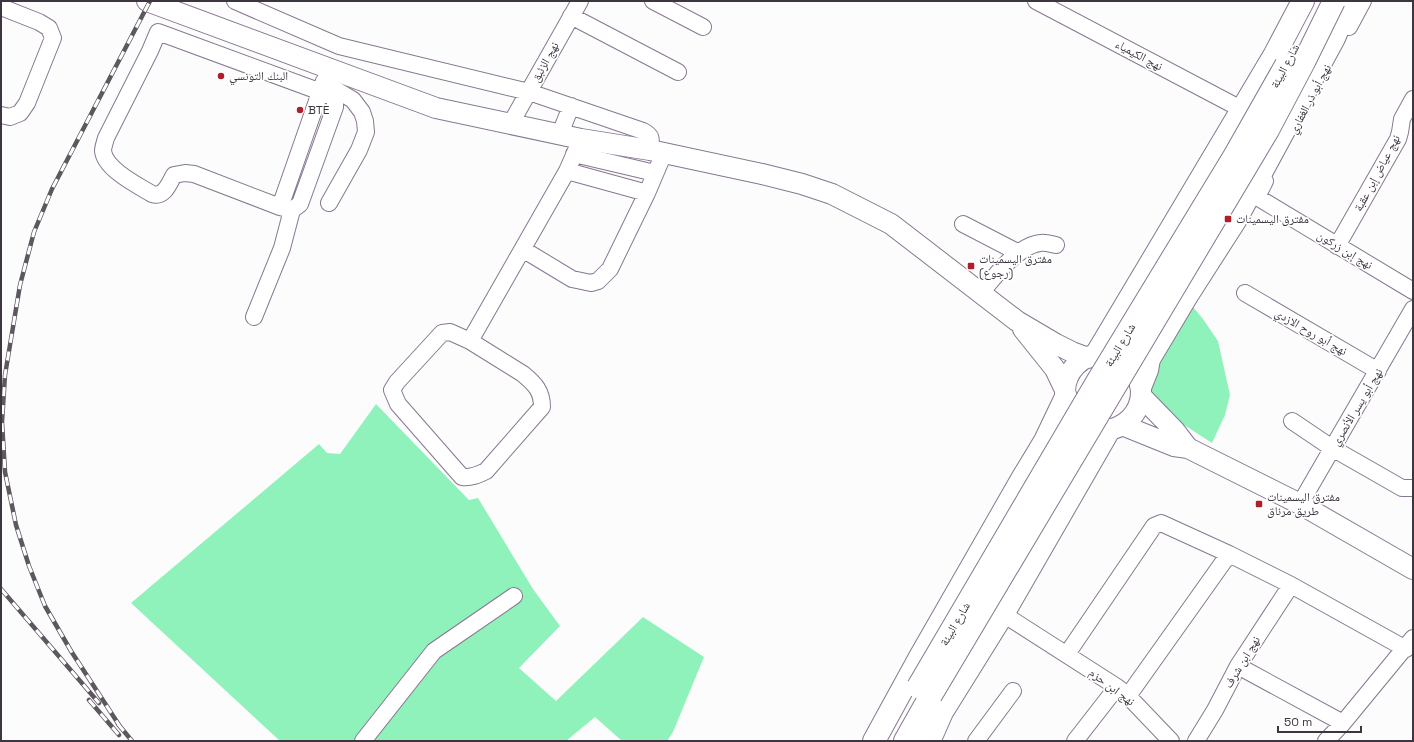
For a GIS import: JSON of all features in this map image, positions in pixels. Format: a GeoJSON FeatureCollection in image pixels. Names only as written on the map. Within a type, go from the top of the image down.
{"type":"FeatureCollection","features":[{"type":"Feature","properties":{"kind":"highway"},"geometry":{"type":"LineString","coordinates":[[1092,357],[1242,110],[1274,56],[1303,1]]}},
{"type":"Feature","properties":{"kind":"highway","name":"شارع البيئة"},"geometry":{"type":"LineString","coordinates":[[905,741],[925,691],[1094,389],[1235,155],[1280,75],[1318,1]]}},
{"type":"Feature","properties":{"kind":"highway"},"geometry":{"type":"LineString","coordinates":[[886,741],[925,691],[1268,130],[1334,1]]}},
{"type":"Feature","properties":{"kind":"highway"},"geometry":{"type":"LineString","coordinates":[[1141,390],[1149,359],[1186,297],[1236,219],[1334,38],[1350,1]]}},
{"type":"Feature","properties":{"kind":"highway"},"geometry":{"type":"LineString","coordinates":[[874,741],[920,657],[1045,441],[1066,394]]}},
{"type":"Feature","properties":{"kind":"highway"},"geometry":{"type":"LineString","coordinates":[[931,740],[942,712],[1116,428]]}},
{"type":"Feature","properties":{"kind":"main road"},"geometry":{"type":"LineString","coordinates":[[147,1],[171,5],[324,81],[436,108],[560,134],[577,146],[657,152],[762,174],[802,184],[832,194],[891,224],[1017,321],[1072,352],[1092,357]]}},
{"type":"Feature","properties":{"kind":"main road"},"geometry":{"type":"LineString","coordinates":[[1017,321],[1055,369],[1066,394],[1069,409],[1076,419],[1085,426],[1097,430],[1116,428],[1174,446],[1188,448],[1300,504],[1413,569]]}},
{"type":"Feature","properties":{"kind":"main road"},"geometry":{"type":"LineString","coordinates":[[1066,394],[1068,380],[1072,371],[1079,363],[1092,357],[1108,355],[1120,358],[1137,374],[1141,390],[1138,407],[1132,418],[1116,428]]}},
{"type":"Feature","properties":{"kind":"main road"},"geometry":{"type":"LineString","coordinates":[[1141,390],[1188,448]]}},
{"type":"Feature","properties":{"kind":"street"},"geometry":{"type":"LineString","coordinates":[[235,1],[339,46],[529,92],[649,134],[657,152],[655,173],[647,193],[610,269],[598,281],[591,284],[572,279],[524,250]]}},
{"type":"Feature","properties":{"kind":"street","name":"نهج الزئبق"},"geometry":{"type":"LineString","coordinates":[[511,123],[580,1]]}},
{"type":"Feature","properties":{"kind":"street"},"geometry":{"type":"LineString","coordinates":[[653,1],[702,27]]}},
{"type":"Feature","properties":{"kind":"street","name":"نهج الكيمياء"},"geometry":{"type":"LineString","coordinates":[[1036,1],[1242,110]]}},
{"type":"Feature","properties":{"kind":"street","name":"نهج أبو ذر الغفاري"},"geometry":{"type":"LineString","coordinates":[[1257,197],[1363,1]]}},
{"type":"Feature","properties":{"kind":"street"},"geometry":{"type":"LineString","coordinates":[[171,5],[150,51],[106,138],[103,149],[106,159],[111,167],[156,196],[166,190],[174,175],[185,173],[194,174],[286,209],[300,204],[335,107],[335,100],[324,81]]}},
{"type":"Feature","properties":{"kind":"street"},"geometry":{"type":"LineString","coordinates":[[1,7],[39,22],[49,28],[53,38],[27,103],[20,113],[10,117],[1,115]]}},
{"type":"Feature","properties":{"kind":"street"},"geometry":{"type":"LineString","coordinates":[[571,16],[678,72]]}},
{"type":"Feature","properties":{"kind":"street"},"geometry":{"type":"LineString","coordinates":[[158,32],[324,81],[353,100],[362,112],[366,132],[359,150],[329,203]]}},
{"type":"Feature","properties":{"kind":"street","name":"نهج عياض إبن عقبة"},"geometry":{"type":"LineString","coordinates":[[1337,246],[1398,139],[1402,119],[1413,99]]}},
{"type":"Feature","properties":{"kind":"street"},"geometry":{"type":"LineString","coordinates":[[560,134],[571,106]]}},
{"type":"Feature","properties":{"kind":"street"},"geometry":{"type":"LineString","coordinates":[[470,341],[524,250],[567,171],[577,146],[655,173]]}},
{"type":"Feature","properties":{"kind":"street"},"geometry":{"type":"LineString","coordinates":[[567,171],[647,193]]}},
{"type":"Feature","properties":{"kind":"street","name":"نهج إبن زركون"},"geometry":{"type":"LineString","coordinates":[[1257,197],[1413,291]]}},
{"type":"Feature","properties":{"kind":"street"},"geometry":{"type":"LineString","coordinates":[[254,317],[282,248],[286,209]]}},
{"type":"Feature","properties":{"kind":"street"},"geometry":{"type":"LineString","coordinates":[[963,224],[1019,253]]}},
{"type":"Feature","properties":{"kind":"street"},"geometry":{"type":"LineString","coordinates":[[981,293],[999,272],[1026,248],[1040,243],[1056,245]]}},
{"type":"Feature","properties":{"kind":"street","name":"نهج أبو روح الازدي"},"geometry":{"type":"LineString","coordinates":[[1245,293],[1378,371]]}},
{"type":"Feature","properties":{"kind":"street","name":"نهج أبو يسر الأنصري"},"geometry":{"type":"LineString","coordinates":[[1300,504],[1378,371],[1407,336],[1413,309]]}},
{"type":"Feature","properties":{"kind":"street"},"geometry":{"type":"LineString","coordinates":[[450,332],[470,341],[531,380],[539,390],[542,398],[542,407],[486,471],[476,476],[467,478],[462,477],[398,404],[392,390],[396,382],[442,333],[450,332]]}},
{"type":"Feature","properties":{"kind":"street"},"geometry":{"type":"LineString","coordinates":[[1292,421],[1332,448],[1402,488],[1413,488]]}},
{"type":"Feature","properties":{"kind":"street"},"geometry":{"type":"LineString","coordinates":[[1066,654],[1154,526],[1161,523],[1166,524],[1409,644],[1343,723],[1326,741]]}},
{"type":"Feature","properties":{"kind":"street"},"geometry":{"type":"LineString","coordinates":[[1075,741],[1122,691],[1229,554]]}},
{"type":"Feature","properties":{"kind":"street","name":"نهج ابن شرف"},"geometry":{"type":"LineString","coordinates":[[1196,741],[1215,710],[1238,666],[1291,585]]}},
{"type":"Feature","properties":{"kind":"street"},"geometry":{"type":"LineString","coordinates":[[363,741],[434,651],[514,596]]}},
{"type":"Feature","properties":{"kind":"street","name":"نهج ابن حزم"},"geometry":{"type":"LineString","coordinates":[[1003,614],[1122,691],[1171,741]]}},
{"type":"Feature","properties":{"kind":"street"},"geometry":{"type":"LineString","coordinates":[[1238,666],[1343,723]]}},
{"type":"Feature","properties":{"kind":"street"},"geometry":{"type":"LineString","coordinates":[[976,741],[1013,691]]}},
{"type":"Feature","properties":{"kind":"green space"},"geometry":{"type":"Polygon","coordinates":[[[1184,296],[1203,319],[1218,341],[1230,395],[1225,415],[1212,443],[1181,423],[1151,397],[1145,379],[1184,296]]]}},
{"type":"Feature","properties":{"kind":"green space"},"geometry":{"type":"Polygon","coordinates":[[[376,404],[469,500],[478,498],[533,589],[560,626],[519,668],[556,701],[643,617],[704,657],[673,732],[667,741],[622,741],[595,717],[566,741],[280,741],[131,603],[319,444],[327,453],[340,454],[376,404]]]}},
{"type":"Feature","properties":{"kind":"railway"},"geometry":{"type":"LineString","coordinates":[[121,728],[71,651],[45,606],[29,566],[16,525],[5,472],[2,422],[5,375],[20,285],[34,232],[52,189],[150,1]]}},
{"type":"Feature","properties":{"kind":"railway"},"geometry":{"type":"LineString","coordinates":[[1,589],[99,703]]}},
{"type":"Feature","properties":{"kind":"railway"},"geometry":{"type":"LineString","coordinates":[[89,700],[119,735]]}},
{"type":"Feature","properties":{"kind":"railway"},"geometry":{"type":"LineString","coordinates":[[118,724],[132,741]]}},
{"type":"Feature","properties":{"kind":"place","name":"البنك التونسي"},"geometry":{"type":"Point","coordinates":[221,76]}},
{"type":"Feature","properties":{"kind":"place","name":"BTE"},"geometry":{"type":"Point","coordinates":[300,110]}},
{"type":"Feature","properties":{"kind":"place","name":"مفترق اليسمينات"},"geometry":{"type":"Point","coordinates":[1228,219]}},
{"type":"Feature","properties":{"kind":"place","name":"مفترق اليسمينات (رجوع)"},"geometry":{"type":"Point","coordinates":[971,266]}},
{"type":"Feature","properties":{"kind":"place","name":"مفترق اليسمينات طريق مرناق"},"geometry":{"type":"Point","coordinates":[1259,504]}}]}
